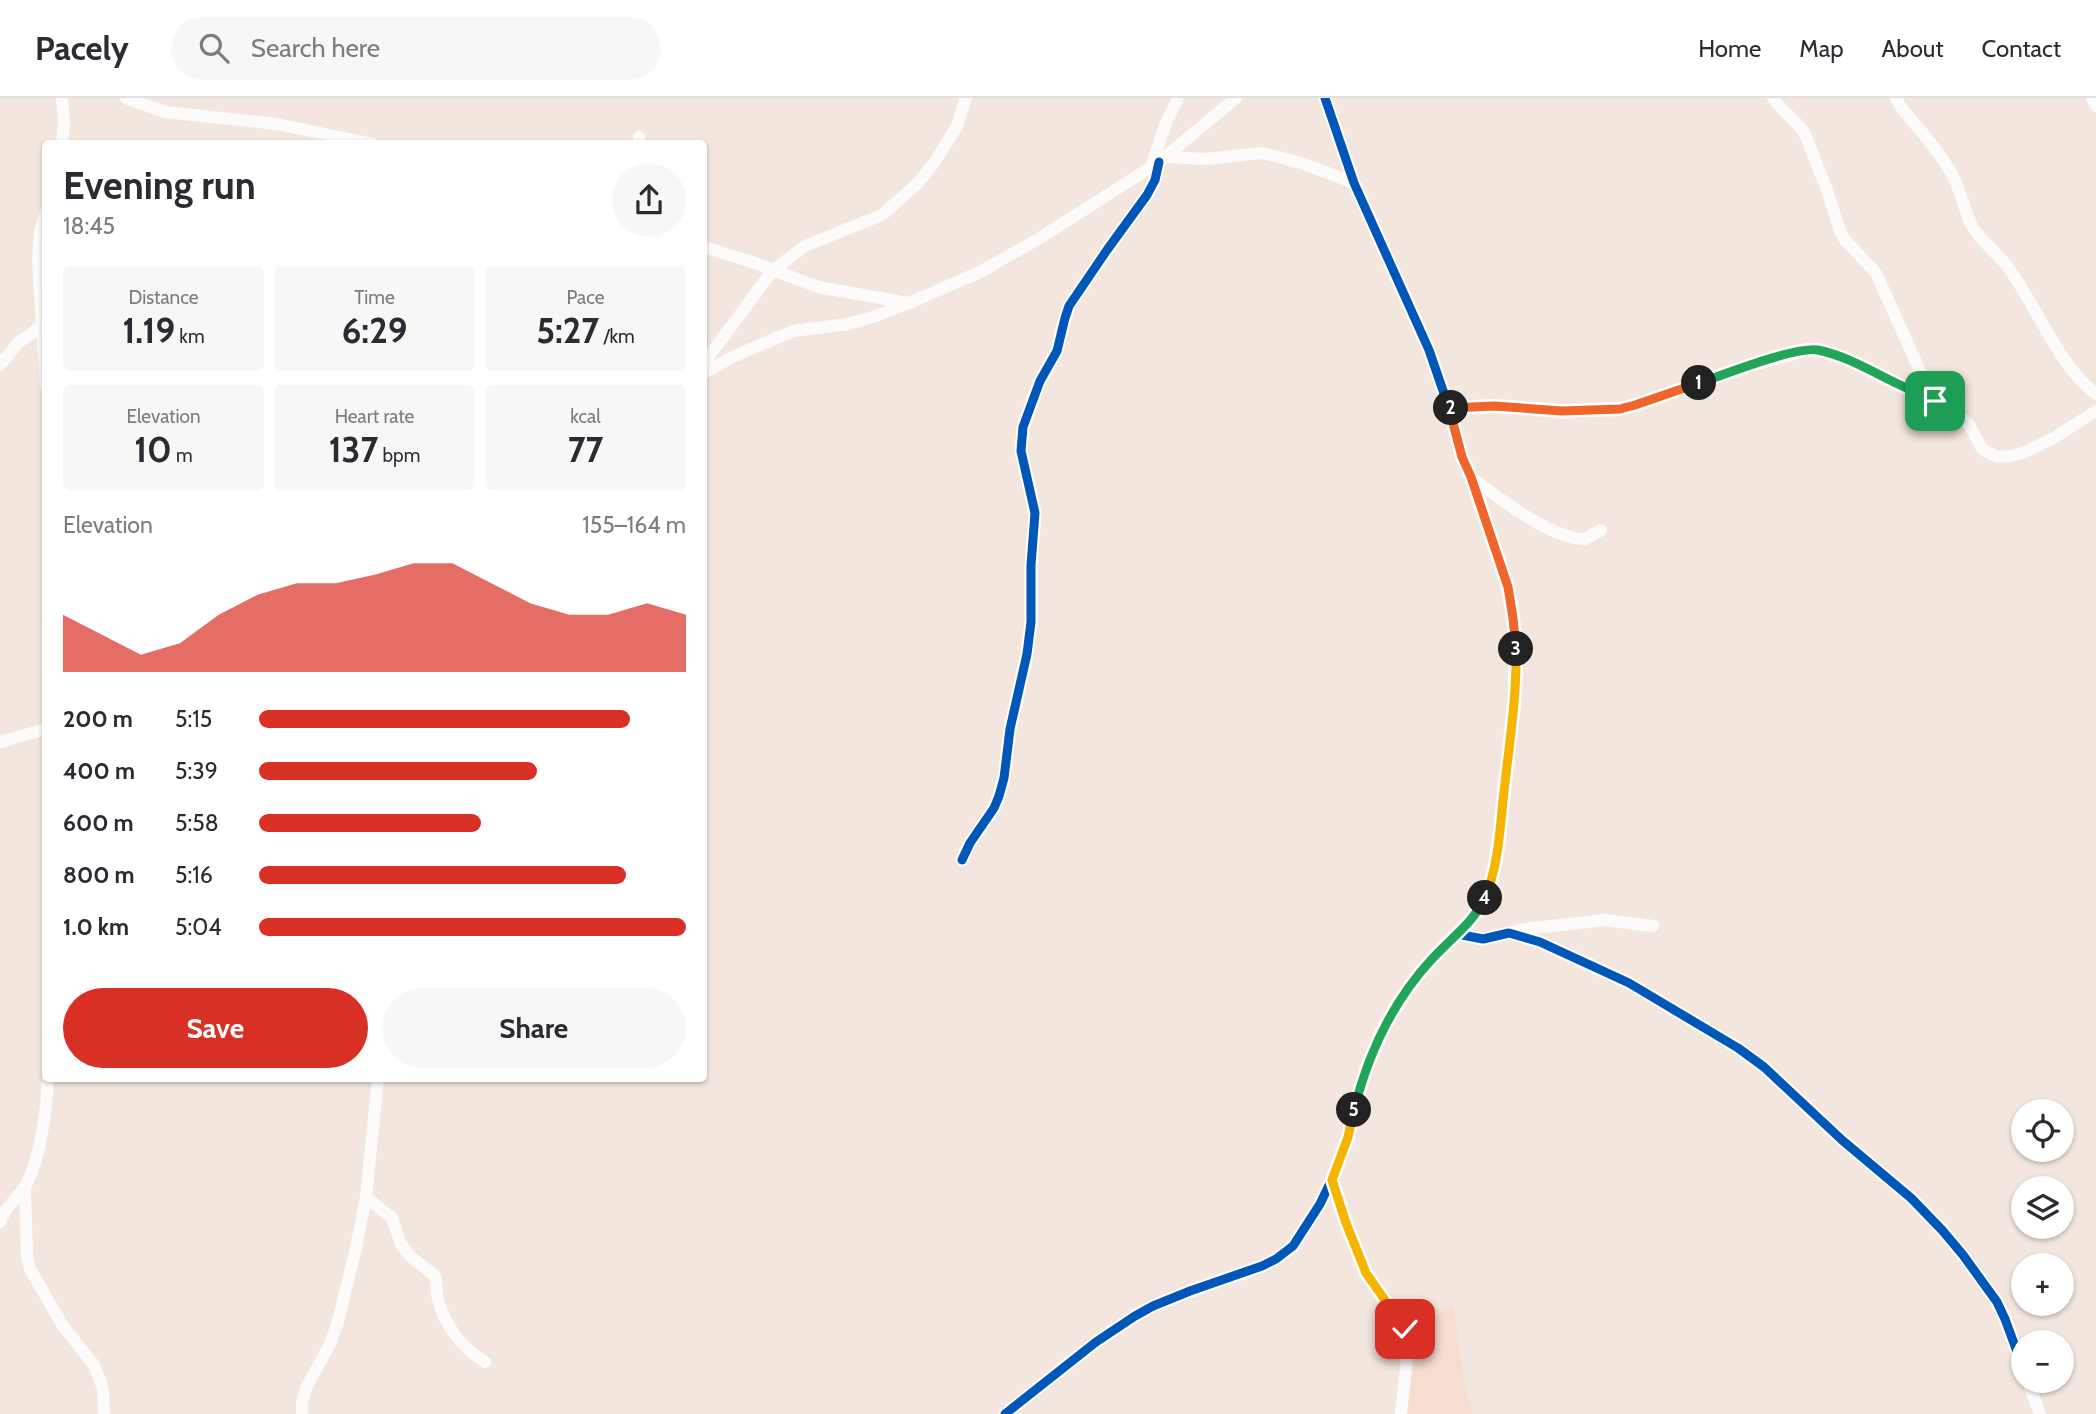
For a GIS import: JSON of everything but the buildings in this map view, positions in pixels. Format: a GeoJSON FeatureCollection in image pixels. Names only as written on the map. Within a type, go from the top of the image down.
{"type":"FeatureCollection","features":[{"type":"Feature","properties":{"kind":"street"},"geometry":{"type":"LineString","coordinates":[[62,98],[62,140]]}},
{"type":"Feature","properties":{"kind":"street"},"geometry":{"type":"LineString","coordinates":[[126,98],[165,111],[277,124],[354,140]]}},
{"type":"Feature","properties":{"kind":"street"},"geometry":{"type":"LineString","coordinates":[[707,359],[773,270],[805,246],[882,215],[918,183],[957,126],[966,98]]}},
{"type":"Feature","properties":{"kind":"street"},"geometry":{"type":"LineString","coordinates":[[962,860],[999,796],[1010,729],[1026,663],[1031,622],[1035,513],[1021,451],[1023,427],[1040,381],[1057,351],[1069,306],[1147,195],[1159,162],[1166,123],[1178,98]]}},
{"type":"Feature","properties":{"kind":"street"},"geometry":{"type":"LineString","coordinates":[[707,371],[732,357],[793,331],[848,324],[880,315],[980,272],[1159,162],[1236,98]]}},
{"type":"Feature","properties":{"kind":"street"},"geometry":{"type":"LineString","coordinates":[[1005,1414],[1096,1342],[1135,1316],[1165,1301],[1262,1266],[1293,1246],[1332,1180],[1348,1137],[1363,1079],[1381,1032],[1419,973],[1457,934],[1483,902],[1494,870],[1514,705],[1516,661],[1508,587],[1462,457],[1449,408],[1426,341],[1354,183],[1325,98]]}},
{"type":"Feature","properties":{"kind":"street"},"geometry":{"type":"LineString","coordinates":[[1773,98],[1805,134],[1840,231],[1876,273],[1932,398],[1964,419],[1973,429],[1982,449],[1997,457],[2010,456],[2039,446],[2096,411]]}},
{"type":"Feature","properties":{"kind":"street"},"geometry":{"type":"LineString","coordinates":[[1896,98],[1900,107],[1949,169],[1977,234],[2008,267],[2061,353],[2083,383],[2096,394]]}},
{"type":"Feature","properties":{"kind":"street"},"geometry":{"type":"LineString","coordinates":[[2092,98],[2096,106]]}},
{"type":"Feature","properties":{"kind":"street"},"geometry":{"type":"LineString","coordinates":[[1159,162],[1259,153],[1304,164],[1354,183]]}},
{"type":"Feature","properties":{"kind":"street"},"geometry":{"type":"LineString","coordinates":[[0,365],[19,342],[42,326],[38,261],[42,225]]}},
{"type":"Feature","properties":{"kind":"street"},"geometry":{"type":"LineString","coordinates":[[707,248],[818,287],[909,303]]}},
{"type":"Feature","properties":{"kind":"street"},"geometry":{"type":"LineString","coordinates":[[1449,408],[1494,406],[1562,411],[1620,409],[1738,369],[1809,349],[1844,359],[1932,398]]}},
{"type":"Feature","properties":{"kind":"street"},"geometry":{"type":"LineString","coordinates":[[1471,477],[1512,508],[1567,536],[1585,539],[1601,530]]}},
{"type":"Feature","properties":{"kind":"street"},"geometry":{"type":"LineString","coordinates":[[0,743],[42,730]]}},
{"type":"Feature","properties":{"kind":"street"},"geometry":{"type":"LineString","coordinates":[[1457,934],[1483,939],[1524,929],[1605,920],[1653,926]]}},
{"type":"Feature","properties":{"kind":"street"},"geometry":{"type":"LineString","coordinates":[[1509,933],[1540,942],[1629,984],[1738,1048],[1764,1067],[1842,1140],[1911,1198],[1942,1230],[1997,1302],[2011,1335]]}},
{"type":"Feature","properties":{"kind":"street"},"geometry":{"type":"LineString","coordinates":[[0,1222],[3,1213],[25,1187],[37,1153],[48,1082]]}},
{"type":"Feature","properties":{"kind":"street"},"geometry":{"type":"LineString","coordinates":[[302,1414],[306,1388],[330,1344],[337,1325],[366,1197],[378,1082]]}},
{"type":"Feature","properties":{"kind":"street"},"geometry":{"type":"LineString","coordinates":[[1332,1180],[1366,1273],[1405,1329],[1408,1350],[1401,1414]]}},
{"type":"Feature","properties":{"kind":"street"},"geometry":{"type":"LineString","coordinates":[[25,1187],[27,1256],[30,1269],[63,1326],[94,1365],[103,1389],[104,1414]]}},
{"type":"Feature","properties":{"kind":"street"},"geometry":{"type":"LineString","coordinates":[[366,1197],[392,1218],[401,1244],[410,1256],[435,1276],[438,1301],[457,1337],[463,1347],[485,1362]]}},
{"type":"Feature","properties":{"kind":"street"},"geometry":{"type":"LineString","coordinates":[[2032,1393],[2040,1414]]}},
{"type":"Feature","properties":{"kind":"shaded area"},"geometry":{"type":"Polygon","coordinates":[[[1453,1303],[1465,1390],[1473,1414],[1405,1414],[1411,1334],[1453,1303]]]}},
{"type":"Feature","properties":{"kind":"cycle path"},"geometry":{"type":"LineString","coordinates":[[1005,1414],[1096,1342],[1135,1316],[1190,1291],[1262,1266],[1293,1246],[1320,1204],[1332,1179],[1348,1137],[1363,1079],[1381,1032],[1419,973],[1470,921],[1491,885],[1498,850],[1514,705],[1515,644],[1508,587],[1462,457],[1429,350],[1354,183],[1325,98]]}},
{"type":"Feature","properties":{"kind":"cycle path"},"geometry":{"type":"LineString","coordinates":[[962,860],[999,796],[1010,729],[1027,654],[1031,622],[1035,513],[1021,451],[1023,427],[1040,381],[1057,351],[1069,306],[1147,195],[1155,180],[1159,162]]}},
{"type":"Feature","properties":{"kind":"cycle path"},"geometry":{"type":"LineString","coordinates":[[1457,934],[1483,939],[1509,933],[1540,942],[1629,983],[1738,1048],[1764,1067],[1842,1140],[1911,1198],[1942,1230],[1997,1302],[2011,1335]]}},
{"type":"Feature","properties":{"kind":"route"},"geometry":{"type":"LineString","coordinates":[[1405,1329],[1366,1273],[1332,1180],[1348,1137],[1363,1079],[1381,1032],[1419,973],[1470,921],[1483,902],[1498,850],[1514,705],[1516,661],[1513,618],[1508,587],[1462,457],[1449,408],[1494,406],[1562,411],[1620,409],[1738,369],[1809,349],[1844,359],[1935,401]]}}]}
